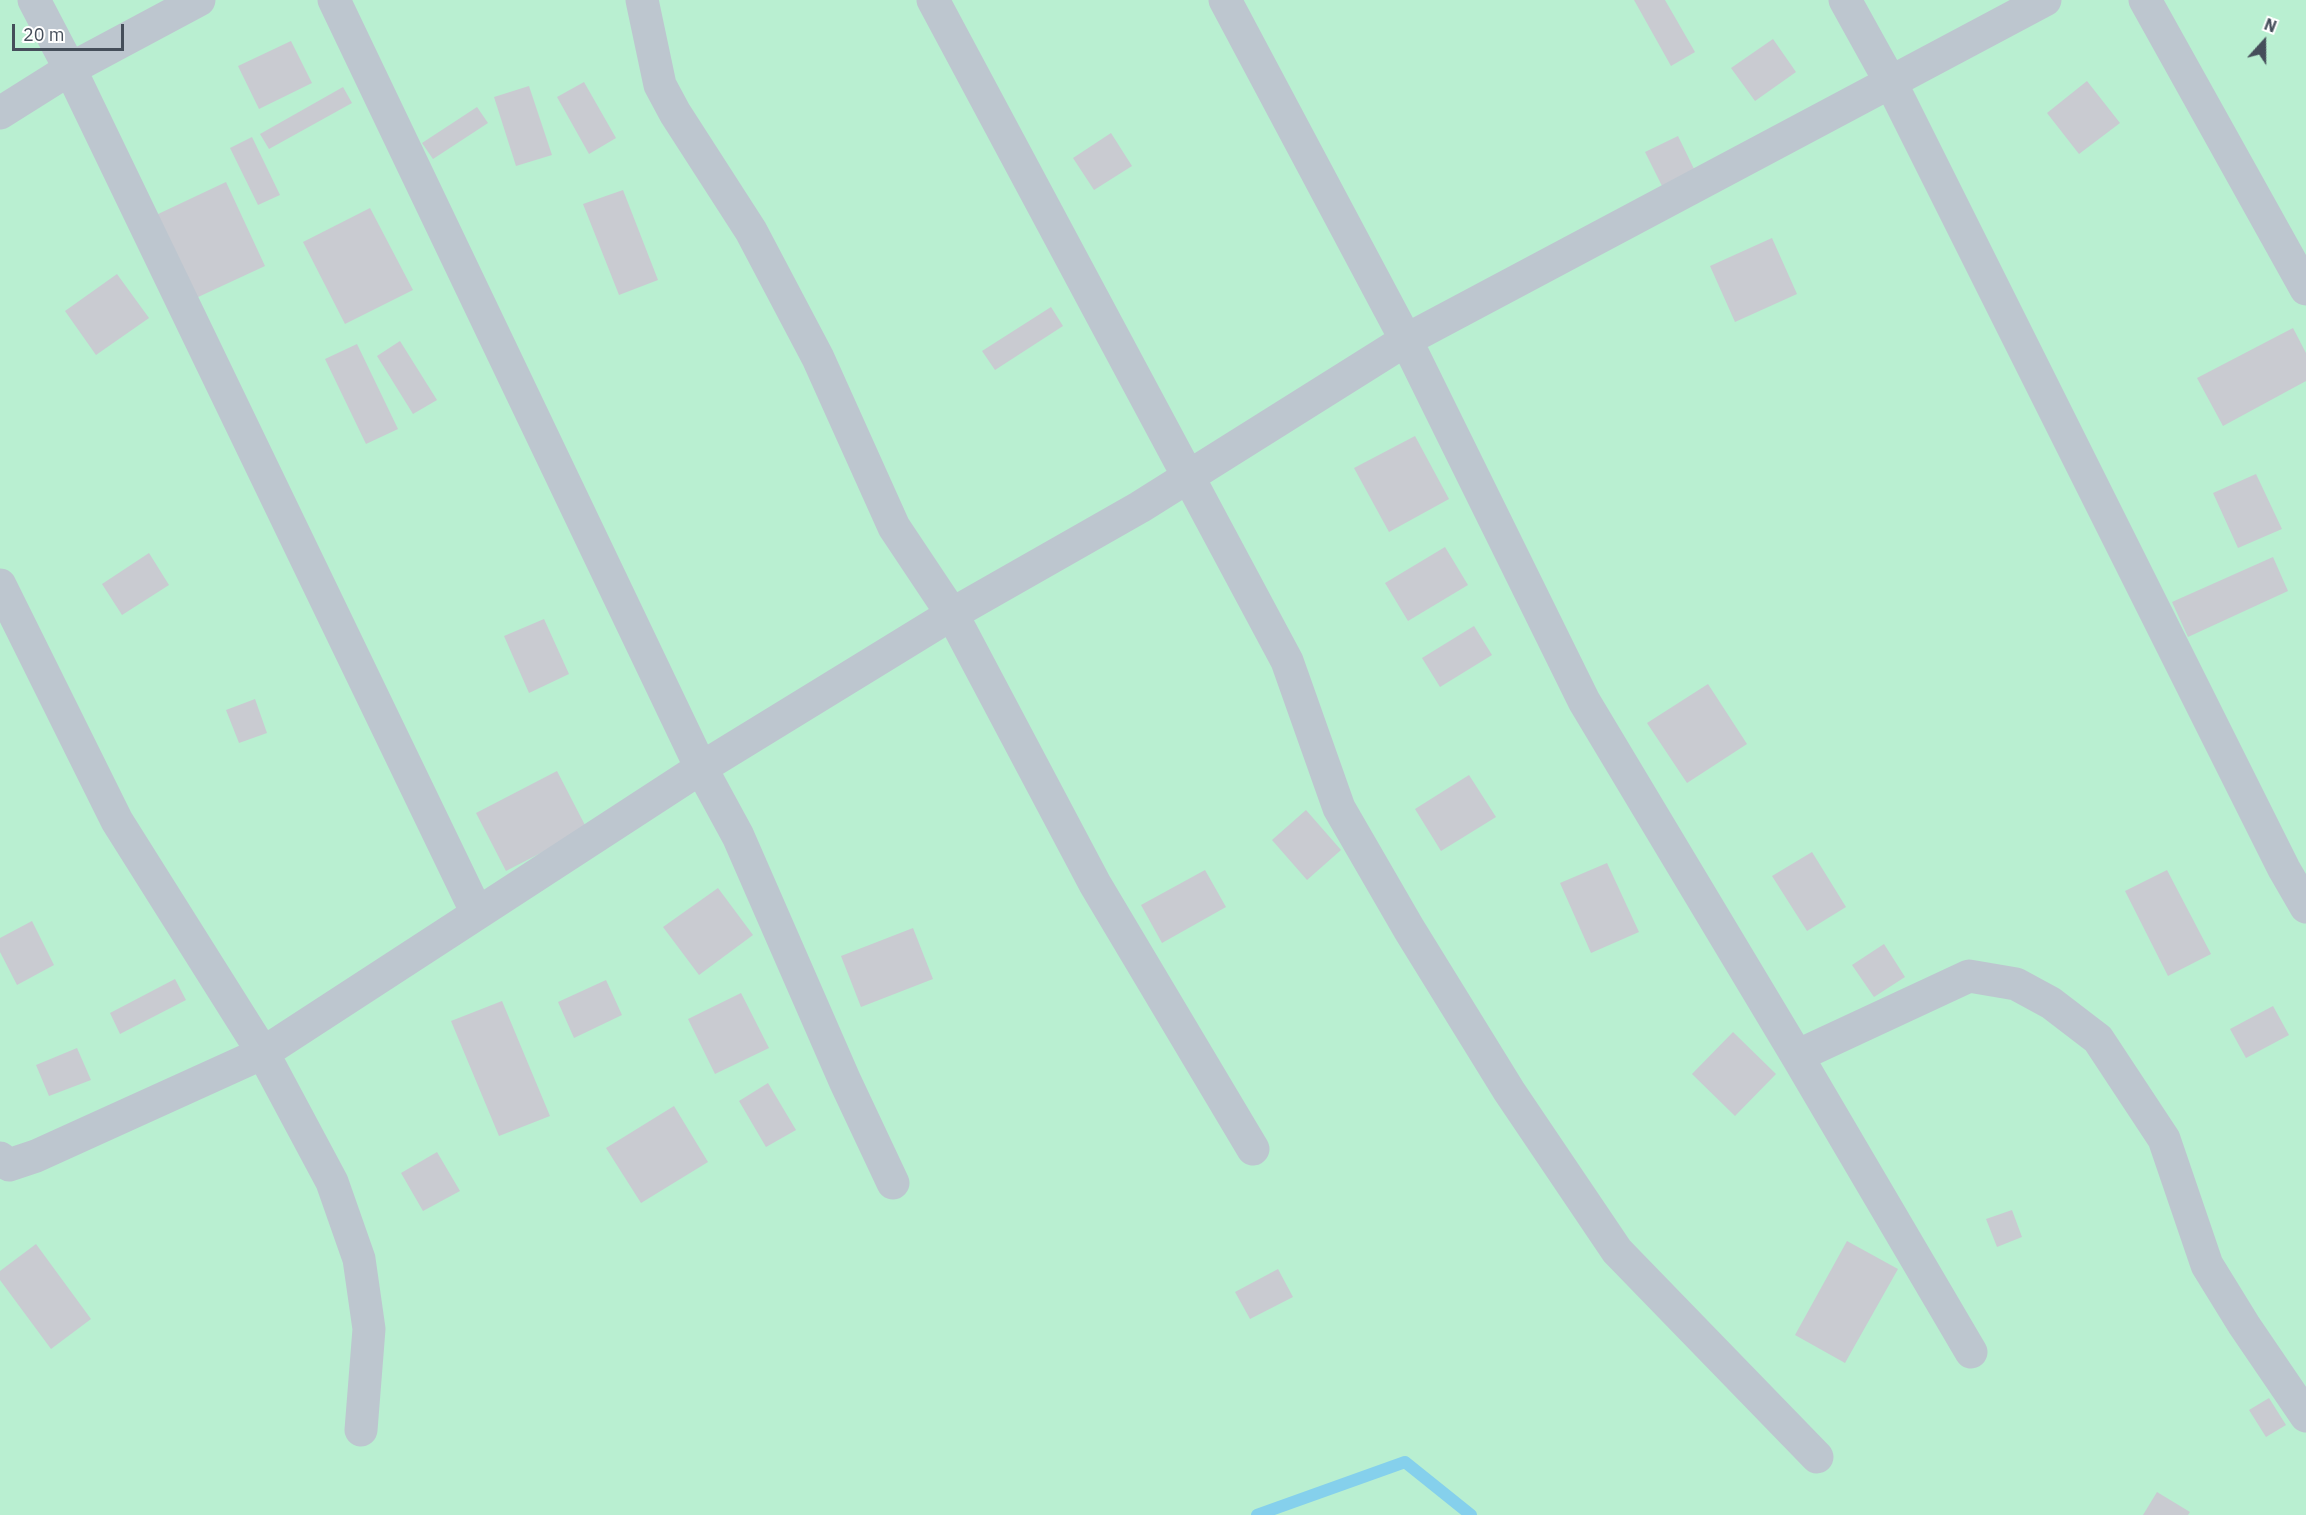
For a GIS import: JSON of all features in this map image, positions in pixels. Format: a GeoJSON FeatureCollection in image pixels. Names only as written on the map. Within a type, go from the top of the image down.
{"type":"FeatureCollection","features":[{"type":"Feature","properties":{"kind":"street"},"geometry":{"type":"LineString","coordinates":[[34,0],[70,69],[477,913]]}},
{"type":"Feature","properties":{"kind":"street"},"geometry":{"type":"LineString","coordinates":[[0,113],[70,69],[199,0]]}},
{"type":"Feature","properties":{"kind":"street"},"geometry":{"type":"LineString","coordinates":[[334,0],[701,768],[738,836],[845,1081],[893,1183]]}},
{"type":"Feature","properties":{"kind":"street"},"geometry":{"type":"LineString","coordinates":[[642,0],[660,84],[675,113],[751,231],[818,358],[894,527],[952,614],[1095,884],[1254,1149]]}},
{"type":"Feature","properties":{"kind":"street"},"geometry":{"type":"LineString","coordinates":[[933,0],[1190,476],[1287,661],[1339,808],[1409,929],[1509,1090],[1617,1251],[1817,1457]]}},
{"type":"Feature","properties":{"kind":"street"},"geometry":{"type":"LineString","coordinates":[[1225,0],[1406,340],[1584,701],[1971,1352]]}},
{"type":"Feature","properties":{"kind":"street"},"geometry":{"type":"LineString","coordinates":[[1845,0],[1891,83],[2279,858],[2306,907]]}},
{"type":"Feature","properties":{"kind":"street"},"geometry":{"type":"LineString","coordinates":[[0,1158],[9,1165],[36,1156],[263,1053],[701,768],[952,614],[1140,507],[1406,340],[2045,0]]}},
{"type":"Feature","properties":{"kind":"street"},"geometry":{"type":"LineString","coordinates":[[2145,0],[2306,289]]}},
{"type":"Feature","properties":{"kind":"street"},"geometry":{"type":"LineString","coordinates":[[0,585],[117,821],[263,1053],[332,1182],[359,1259],[369,1329],[361,1430]]}},
{"type":"Feature","properties":{"kind":"street"},"geometry":{"type":"LineString","coordinates":[[1797,1056],[1969,976],[2016,984],[2051,1003],[2098,1039],[2164,1139],[2207,1265],[2244,1325],[2306,1416]]}},
{"type":"Feature","properties":{"kind":"green space"},"geometry":{"type":"Polygon","coordinates":[[[0,0],[2306,0],[2306,1515],[0,1515],[0,0]]]}},
{"type":"Feature","properties":{"kind":"building"},"geometry":{"type":"Polygon","coordinates":[[[1634,0],[1665,0],[1695,52],[1671,66],[1634,0]]]}},
{"type":"Feature","properties":{"kind":"building"},"geometry":{"type":"Polygon","coordinates":[[[1773,39],[1796,72],[1755,101],[1731,68],[1773,39]]]}},
{"type":"Feature","properties":{"kind":"building"},"geometry":{"type":"Polygon","coordinates":[[[291,41],[312,83],[259,109],[238,66],[291,41]]]}},
{"type":"Feature","properties":{"kind":"building"},"geometry":{"type":"Polygon","coordinates":[[[2087,81],[2120,123],[2079,154],[2047,113],[2087,81]]]}},
{"type":"Feature","properties":{"kind":"building"},"geometry":{"type":"Polygon","coordinates":[[[584,82],[616,138],[589,154],[557,97],[584,82]]]}},
{"type":"Feature","properties":{"kind":"building"},"geometry":{"type":"Polygon","coordinates":[[[529,86],[552,155],[516,166],[494,97],[529,86]]]}},
{"type":"Feature","properties":{"kind":"building"},"geometry":{"type":"Polygon","coordinates":[[[343,87],[352,103],[269,149],[260,134],[343,87]]]}},
{"type":"Feature","properties":{"kind":"building"},"geometry":{"type":"Polygon","coordinates":[[[477,107],[488,123],[433,159],[422,143],[477,107]]]}},
{"type":"Feature","properties":{"kind":"building"},"geometry":{"type":"Polygon","coordinates":[[[1111,133],[1132,166],[1094,190],[1073,158],[1111,133]]]}},
{"type":"Feature","properties":{"kind":"building"},"geometry":{"type":"Polygon","coordinates":[[[1678,136],[1695,171],[1662,186],[1645,152],[1678,136]]]}},
{"type":"Feature","properties":{"kind":"building"},"geometry":{"type":"Polygon","coordinates":[[[252,137],[280,195],[258,205],[230,148],[252,137]]]}},
{"type":"Feature","properties":{"kind":"building"},"geometry":{"type":"Polygon","coordinates":[[[226,182],[265,266],[196,298],[156,215],[226,182]]]}},
{"type":"Feature","properties":{"kind":"building"},"geometry":{"type":"Polygon","coordinates":[[[623,190],[658,280],[619,295],[583,204],[623,190]]]}},
{"type":"Feature","properties":{"kind":"building"},"geometry":{"type":"Polygon","coordinates":[[[370,208],[413,290],[345,324],[303,242],[370,208]]]}},
{"type":"Feature","properties":{"kind":"building"},"geometry":{"type":"Polygon","coordinates":[[[1772,238],[1797,294],[1735,322],[1710,266],[1772,238]]]}},
{"type":"Feature","properties":{"kind":"building"},"geometry":{"type":"Polygon","coordinates":[[[117,274],[149,318],[96,355],[65,311],[117,274]]]}},
{"type":"Feature","properties":{"kind":"building"},"geometry":{"type":"Polygon","coordinates":[[[1051,307],[1063,326],[995,370],[982,351],[1051,307]]]}},
{"type":"Feature","properties":{"kind":"building"},"geometry":{"type":"Polygon","coordinates":[[[2293,328],[2306,353],[2306,381],[2223,426],[2197,378],[2293,328]]]}},
{"type":"Feature","properties":{"kind":"building"},"geometry":{"type":"Polygon","coordinates":[[[400,341],[437,400],[413,414],[377,356],[400,341]]]}},
{"type":"Feature","properties":{"kind":"building"},"geometry":{"type":"Polygon","coordinates":[[[357,344],[398,429],[366,444],[325,359],[357,344]]]}},
{"type":"Feature","properties":{"kind":"building"},"geometry":{"type":"Polygon","coordinates":[[[1415,436],[1449,499],[1389,532],[1354,468],[1415,436]]]}},
{"type":"Feature","properties":{"kind":"building"},"geometry":{"type":"Polygon","coordinates":[[[2256,474],[2282,529],[2238,548],[2213,493],[2256,474]]]}},
{"type":"Feature","properties":{"kind":"building"},"geometry":{"type":"Polygon","coordinates":[[[1445,547],[1468,585],[1408,621],[1385,583],[1445,547]]]}},
{"type":"Feature","properties":{"kind":"building"},"geometry":{"type":"Polygon","coordinates":[[[149,553],[169,585],[122,615],[102,584],[149,553]]]}},
{"type":"Feature","properties":{"kind":"building"},"geometry":{"type":"Polygon","coordinates":[[[2273,557],[2288,591],[2188,637],[2172,602],[2273,557]]]}},
{"type":"Feature","properties":{"kind":"building"},"geometry":{"type":"Polygon","coordinates":[[[544,619],[569,674],[529,693],[504,636],[544,619]]]}},
{"type":"Feature","properties":{"kind":"building"},"geometry":{"type":"Polygon","coordinates":[[[1474,626],[1492,655],[1440,687],[1422,658],[1474,626]]]}},
{"type":"Feature","properties":{"kind":"building"},"geometry":{"type":"Polygon","coordinates":[[[1708,684],[1747,744],[1687,783],[1647,723],[1708,684]]]}},
{"type":"Feature","properties":{"kind":"building"},"geometry":{"type":"Polygon","coordinates":[[[255,699],[267,733],[239,743],[226,710],[255,699]]]}},
{"type":"Feature","properties":{"kind":"building"},"geometry":{"type":"Polygon","coordinates":[[[557,771],[587,829],[506,871],[476,813],[557,771]]]}},
{"type":"Feature","properties":{"kind":"building"},"geometry":{"type":"Polygon","coordinates":[[[1469,775],[1496,817],[1441,851],[1415,809],[1469,775]]]}},
{"type":"Feature","properties":{"kind":"building"},"geometry":{"type":"Polygon","coordinates":[[[1306,810],[1341,850],[1307,880],[1272,840],[1306,810]]]}},
{"type":"Feature","properties":{"kind":"building"},"geometry":{"type":"Polygon","coordinates":[[[1812,852],[1846,907],[1807,931],[1772,876],[1812,852]]]}},
{"type":"Feature","properties":{"kind":"building"},"geometry":{"type":"Polygon","coordinates":[[[1607,863],[1639,932],[1591,953],[1560,883],[1607,863]]]}},
{"type":"Feature","properties":{"kind":"building"},"geometry":{"type":"Polygon","coordinates":[[[1205,870],[1226,907],[1162,943],[1141,905],[1205,870]]]}},
{"type":"Feature","properties":{"kind":"building"},"geometry":{"type":"Polygon","coordinates":[[[2167,870],[2211,954],[2168,976],[2125,891],[2167,870]]]}},
{"type":"Feature","properties":{"kind":"building"},"geometry":{"type":"Polygon","coordinates":[[[718,888],[753,935],[699,975],[663,927],[718,888]]]}},
{"type":"Feature","properties":{"kind":"building"},"geometry":{"type":"Polygon","coordinates":[[[32,921],[54,965],[17,985],[0,952],[0,938],[32,921]]]}},
{"type":"Feature","properties":{"kind":"building"},"geometry":{"type":"Polygon","coordinates":[[[913,928],[933,979],[861,1007],[841,956],[913,928]]]}},
{"type":"Feature","properties":{"kind":"building"},"geometry":{"type":"Polygon","coordinates":[[[1884,944],[1905,977],[1874,997],[1852,965],[1884,944]]]}},
{"type":"Feature","properties":{"kind":"building"},"geometry":{"type":"Polygon","coordinates":[[[175,979],[186,1000],[120,1034],[110,1013],[175,979]]]}},
{"type":"Feature","properties":{"kind":"building"},"geometry":{"type":"Polygon","coordinates":[[[606,980],[622,1015],[574,1038],[558,1002],[606,980]]]}},
{"type":"Feature","properties":{"kind":"building"},"geometry":{"type":"Polygon","coordinates":[[[741,993],[769,1048],[715,1074],[688,1019],[741,993]]]}},
{"type":"Feature","properties":{"kind":"building"},"geometry":{"type":"Polygon","coordinates":[[[502,1001],[550,1116],[499,1136],[451,1021],[502,1001]]]}},
{"type":"Feature","properties":{"kind":"building"},"geometry":{"type":"Polygon","coordinates":[[[2273,1006],[2289,1035],[2246,1058],[2230,1029],[2273,1006]]]}},
{"type":"Feature","properties":{"kind":"building"},"geometry":{"type":"Polygon","coordinates":[[[1733,1032],[1776,1074],[1735,1116],[1692,1074],[1733,1032]]]}},
{"type":"Feature","properties":{"kind":"building"},"geometry":{"type":"Polygon","coordinates":[[[77,1048],[91,1080],[49,1096],[36,1065],[77,1048]]]}},
{"type":"Feature","properties":{"kind":"building"},"geometry":{"type":"Polygon","coordinates":[[[768,1083],[796,1130],[766,1147],[739,1101],[768,1083]]]}},
{"type":"Feature","properties":{"kind":"building"},"geometry":{"type":"Polygon","coordinates":[[[674,1106],[708,1162],[641,1203],[606,1148],[674,1106]]]}},
{"type":"Feature","properties":{"kind":"building"},"geometry":{"type":"Polygon","coordinates":[[[437,1152],[460,1191],[423,1211],[401,1173],[437,1152]]]}},
{"type":"Feature","properties":{"kind":"building"},"geometry":{"type":"Polygon","coordinates":[[[2012,1210],[2022,1237],[1997,1247],[1986,1219],[2012,1210]]]}},
{"type":"Feature","properties":{"kind":"building"},"geometry":{"type":"Polygon","coordinates":[[[1847,1241],[1898,1269],[1845,1363],[1795,1335],[1847,1241]]]}},
{"type":"Feature","properties":{"kind":"building"},"geometry":{"type":"Polygon","coordinates":[[[36,1244],[91,1319],[51,1349],[0,1280],[0,1271],[36,1244]]]}},
{"type":"Feature","properties":{"kind":"building"},"geometry":{"type":"Polygon","coordinates":[[[1278,1269],[1293,1297],[1250,1319],[1235,1292],[1278,1269]]]}},
{"type":"Feature","properties":{"kind":"building"},"geometry":{"type":"Polygon","coordinates":[[[2269,1398],[2286,1425],[2266,1437],[2249,1410],[2269,1398]]]}},
{"type":"Feature","properties":{"kind":"building"},"geometry":{"type":"Polygon","coordinates":[[[2157,1492],[2190,1512],[2188,1515],[2143,1515],[2157,1492]]]}},
{"type":"Feature","properties":{"kind":"waterway"},"geometry":{"type":"LineString","coordinates":[[1257,1515],[1405,1462],[1471,1515]]}}]}
